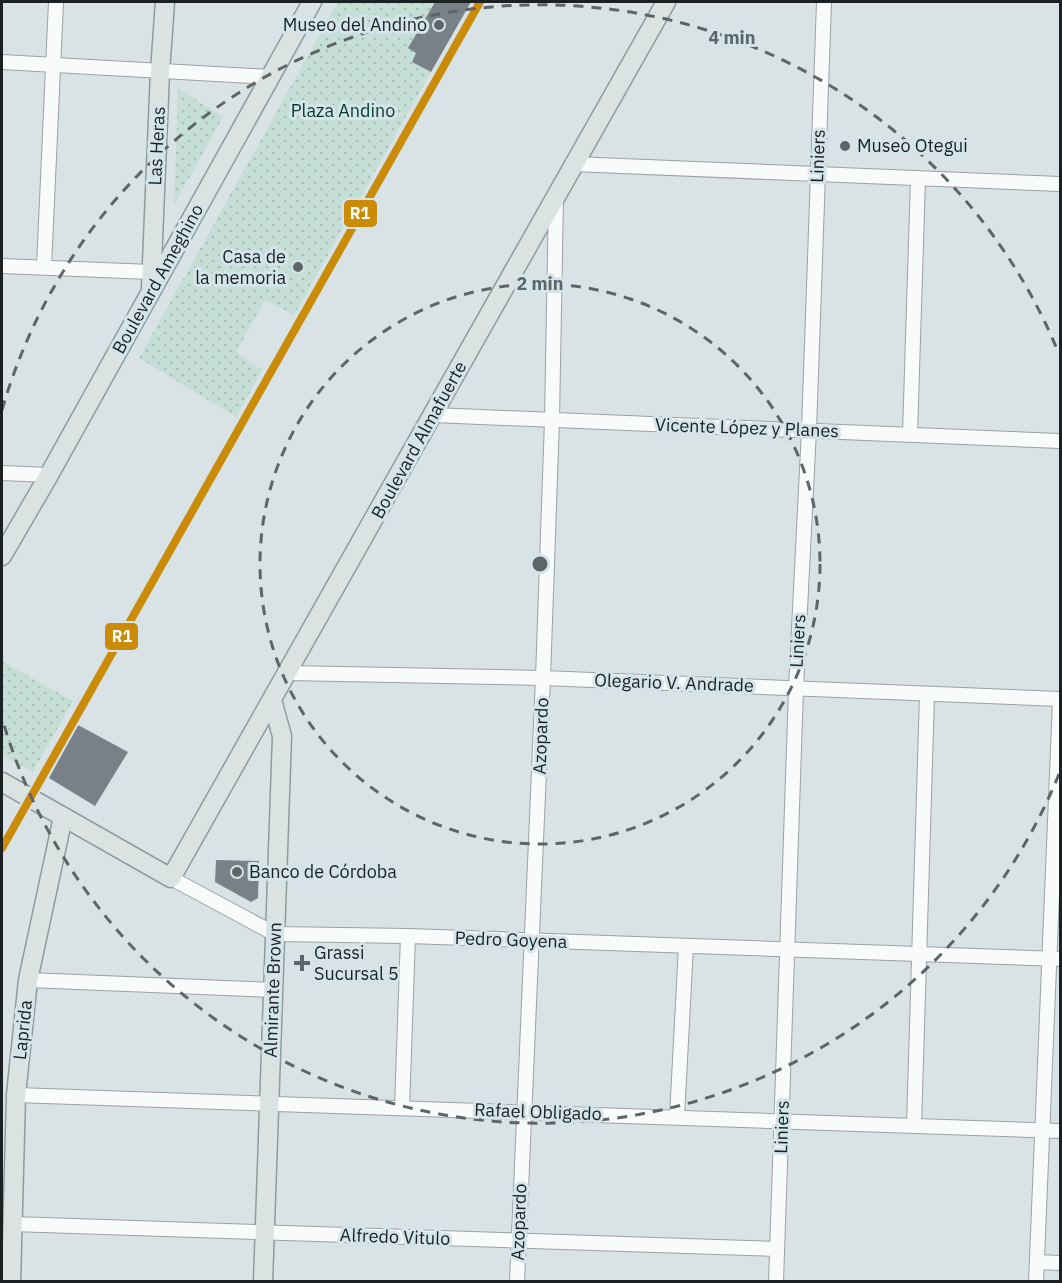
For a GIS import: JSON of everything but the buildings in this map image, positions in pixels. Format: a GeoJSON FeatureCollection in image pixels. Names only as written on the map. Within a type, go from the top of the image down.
{"type":"FeatureCollection","features":[{"type":"Feature","properties":{"kind":"main road","name":"Las Heras"},"geometry":{"type":"LineString","coordinates":[[151,291],[165,2]]}},
{"type":"Feature","properties":{"kind":"main road","name":"Boulevard Ameghino"},"geometry":{"type":"LineString","coordinates":[[2,556],[312,2]]}},
{"type":"Feature","properties":{"kind":"main road","name":"Boulevard Almafuerte"},"geometry":{"type":"LineString","coordinates":[[171,878],[433,415],[556,191],[666,2]]}},
{"type":"Feature","properties":{"kind":"main road","name":"Almirante Brown"},"geometry":{"type":"LineString","coordinates":[[263,1281],[282,736],[273,700]]}},
{"type":"Feature","properties":{"kind":"main road","name":"Pedro Goyena"},"geometry":{"type":"LineString","coordinates":[[2,782],[171,878]]}},
{"type":"Feature","properties":{"kind":"main road","name":"Laprida"},"geometry":{"type":"LineString","coordinates":[[11,1281],[16,1095],[28,980],[63,818]]}},
{"type":"Feature","properties":{"kind":"street"},"geometry":{"type":"LineString","coordinates":[[44,267],[56,2]]}},
{"type":"Feature","properties":{"kind":"street","name":"Liniers"},"geometry":{"type":"LineString","coordinates":[[776,1281],[783,1121],[795,688],[809,430],[824,2]]}},
{"type":"Feature","properties":{"kind":"street"},"geometry":{"type":"LineString","coordinates":[[2,62],[271,77]]}},
{"type":"Feature","properties":{"kind":"street"},"geometry":{"type":"LineString","coordinates":[[572,164],[1060,184]]}},
{"type":"Feature","properties":{"kind":"street"},"geometry":{"type":"LineString","coordinates":[[910,434],[918,179]]}},
{"type":"Feature","properties":{"kind":"street","name":"Azopardo"},"geometry":{"type":"LineString","coordinates":[[517,1281],[543,678],[552,420],[556,191]]}},
{"type":"Feature","properties":{"kind":"street"},"geometry":{"type":"LineString","coordinates":[[2,266],[151,272]]}},
{"type":"Feature","properties":{"kind":"street","name":"Vicente López y Planes"},"geometry":{"type":"LineString","coordinates":[[433,415],[1060,441]]}},
{"type":"Feature","properties":{"kind":"street"},"geometry":{"type":"LineString","coordinates":[[2,473],[49,475]]}},
{"type":"Feature","properties":{"kind":"street","name":"Olegario V. Andrade"},"geometry":{"type":"LineString","coordinates":[[288,673],[543,678],[1060,700]]}},
{"type":"Feature","properties":{"kind":"street"},"geometry":{"type":"LineString","coordinates":[[914,1126],[927,695]]}},
{"type":"Feature","properties":{"kind":"street"},"geometry":{"type":"LineString","coordinates":[[1036,1281],[1046,1039],[1055,959],[1060,700]]}},
{"type":"Feature","properties":{"kind":"street","name":"Pedro Goyena"},"geometry":{"type":"LineString","coordinates":[[171,878],[275,934],[533,940],[1055,959]]}},
{"type":"Feature","properties":{"kind":"street"},"geometry":{"type":"LineString","coordinates":[[402,1108],[408,936]]}},
{"type":"Feature","properties":{"kind":"street"},"geometry":{"type":"LineString","coordinates":[[677,1117],[686,946]]}},
{"type":"Feature","properties":{"kind":"street"},"geometry":{"type":"LineString","coordinates":[[28,980],[274,990]]}},
{"type":"Feature","properties":{"kind":"street"},"geometry":{"type":"LineString","coordinates":[[1046,1039],[1060,1040]]}},
{"type":"Feature","properties":{"kind":"street","name":"Rafael Obligado"},"geometry":{"type":"LineString","coordinates":[[16,1095],[1060,1131]]}},
{"type":"Feature","properties":{"kind":"street","name":"Alfredo Vitulo"},"geometry":{"type":"LineString","coordinates":[[12,1224],[777,1249]]}},
{"type":"Feature","properties":{"kind":"street"},"geometry":{"type":"LineString","coordinates":[[1037,1262],[1060,1263]]}},
{"type":"Feature","properties":{"kind":"green space","name":"Plaza Andino"},"geometry":{"type":"Polygon","coordinates":[[[338,2],[435,2],[408,48],[416,53],[412,62],[431,72],[294,315],[265,300],[236,352],[262,370],[236,417],[139,358],[338,2]]]}},
{"type":"Feature","properties":{"kind":"green space"},"geometry":{"type":"Polygon","coordinates":[[[178,88],[223,117],[174,205],[178,88]]]}},
{"type":"Feature","properties":{"kind":"green space"},"geometry":{"type":"Polygon","coordinates":[[[2,661],[73,701],[33,772],[2,755],[2,661]]]}},
{"type":"Feature","properties":{"kind":"transit line","name":"R1"},"geometry":{"type":"LineString","coordinates":[[2,848],[480,2]]}},
{"type":"Feature","properties":{"kind":"place","name":"Museo del Andino"},"geometry":{"type":"Point","coordinates":[439,25]}},
{"type":"Feature","properties":{"kind":"place","name":"Museo Otegui"},"geometry":{"type":"Point","coordinates":[845,146]}},
{"type":"Feature","properties":{"kind":"place","name":"Casa de la memoria"},"geometry":{"type":"Point","coordinates":[298,267]}},
{"type":"Feature","properties":{"kind":"place","name":"Banco de Córdoba"},"geometry":{"type":"Point","coordinates":[237,872]}},
{"type":"Feature","properties":{"kind":"place","name":"Grassi Sucursal 5"},"geometry":{"type":"Point","coordinates":[302,963]}}]}
